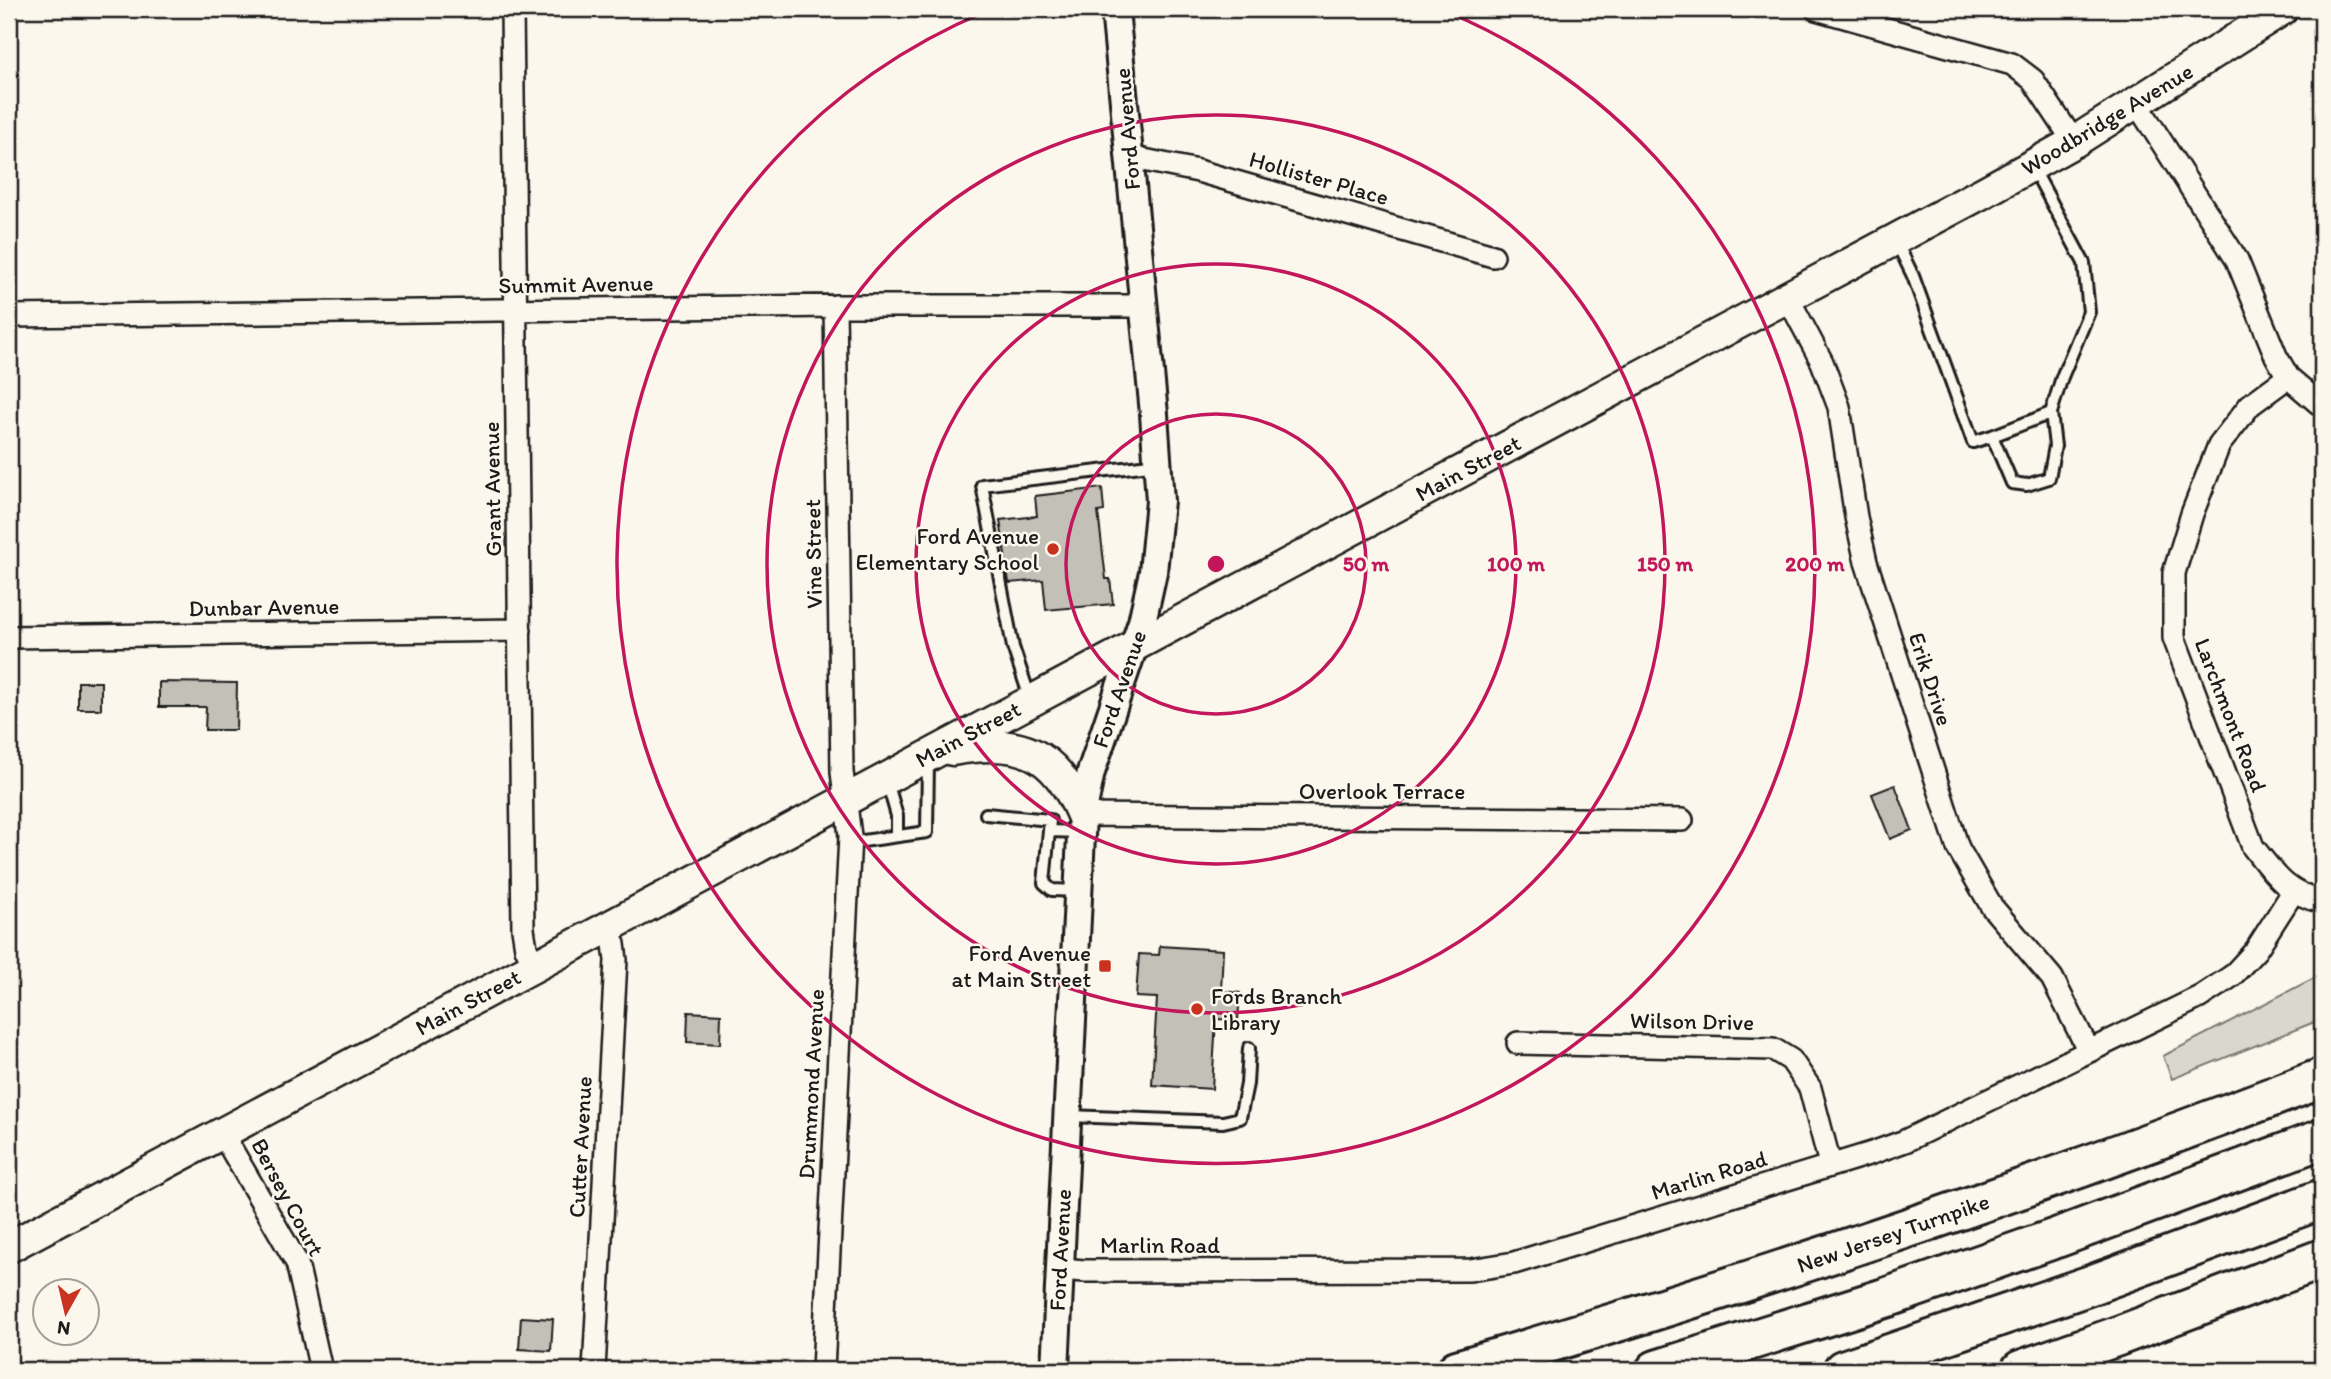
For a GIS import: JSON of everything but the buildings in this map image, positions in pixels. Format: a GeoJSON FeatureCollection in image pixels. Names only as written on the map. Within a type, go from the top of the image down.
{"type":"FeatureCollection","features":[{"type":"Feature","properties":{"kind":"highway","name":"New Jersey Turnpike"},"geometry":{"type":"LineString","coordinates":[[1457,1370],[1683,1303],[1869,1242],[2039,1184],[2322,1077]]}},
{"type":"Feature","properties":{"kind":"highway"},"geometry":{"type":"LineString","coordinates":[[1656,1370],[1914,1288],[2322,1139]]}},
{"type":"Feature","properties":{"kind":"highway"},"geometry":{"type":"LineString","coordinates":[[1843,1370],[2101,1281],[2322,1199]]}},
{"type":"Feature","properties":{"kind":"highway"},"geometry":{"type":"LineString","coordinates":[[2021,1370],[2322,1259]]}},
{"type":"Feature","properties":{"kind":"main road","name":"Woodbridge Avenue"},"geometry":{"type":"LineString","coordinates":[[1927,222],[2074,142],[2283,9]]}},
{"type":"Feature","properties":{"kind":"main road","name":"Main Street"},"geometry":{"type":"LineString","coordinates":[[9,1247],[1927,222]]}},
{"type":"Feature","properties":{"kind":"main road"},"geometry":{"type":"LineString","coordinates":[[928,756],[953,749],[989,746],[1019,748],[1032,753],[1060,776],[1081,824]]}},
{"type":"Feature","properties":{"kind":"street","name":"Grant Avenue"},"geometry":{"type":"LineString","coordinates":[[512,9],[523,929],[526,948],[534,966]]}},
{"type":"Feature","properties":{"kind":"street","name":"Ford Avenue"},"geometry":{"type":"LineString","coordinates":[[1055,1370],[1081,824],[1091,772],[1136,646],[1148,598],[1157,543],[1160,501],[1115,9]]}},
{"type":"Feature","properties":{"kind":"street"},"geometry":{"type":"LineString","coordinates":[[1816,9],[2012,64],[2033,80],[2074,142]]}},
{"type":"Feature","properties":{"kind":"street"},"geometry":{"type":"LineString","coordinates":[[2136,102],[2237,261],[2276,356],[2288,377],[2322,406]]}},
{"type":"Feature","properties":{"kind":"street","name":"Hollister Place"},"geometry":{"type":"LineString","coordinates":[[1129,157],[1198,171],[1493,256]]}},
{"type":"Feature","properties":{"kind":"street","name":"Erik Drive"},"geometry":{"type":"LineString","coordinates":[[1787,296],[1832,385],[1839,407],[1856,517],[1866,562],[1958,848],[1992,907],[2052,978],[2089,1051]]}},
{"type":"Feature","properties":{"kind":"street","name":"Summit Avenue"},"geometry":{"type":"LineString","coordinates":[[9,316],[835,306],[1144,306]]}},
{"type":"Feature","properties":{"kind":"street","name":"Vine Street"},"geometry":{"type":"LineString","coordinates":[[835,306],[842,772],[845,800]]}},
{"type":"Feature","properties":{"kind":"street","name":"Larchmont Road"},"geometry":{"type":"LineString","coordinates":[[2288,377],[2250,405],[2219,445],[2192,514],[2174,573],[2174,638],[2253,847],[2273,873],[2293,892],[2322,902]]}},
{"type":"Feature","properties":{"kind":"street","name":"Dunbar Avenue"},"geometry":{"type":"LineString","coordinates":[[9,638],[520,630]]}},
{"type":"Feature","properties":{"kind":"street","name":"Drummond Avenue"},"geometry":{"type":"LineString","coordinates":[[823,1370],[849,843],[845,800]]}},
{"type":"Feature","properties":{"kind":"street","name":"Overlook Terrace"},"geometry":{"type":"LineString","coordinates":[[1081,824],[1682,820]]}},
{"type":"Feature","properties":{"kind":"street","name":"Marlin Road"},"geometry":{"type":"LineString","coordinates":[[1059,1269],[1470,1270],[1514,1263],[1905,1141],[2200,997],[2232,975],[2256,950],[2293,892]]}},
{"type":"Feature","properties":{"kind":"street","name":"Cutter Avenue"},"geometry":{"type":"LineString","coordinates":[[594,1370],[616,960],[614,944],[607,927]]}},
{"type":"Feature","properties":{"kind":"street","name":"Wilson Drive"},"geometry":{"type":"LineString","coordinates":[[1518,1043],[1773,1049],[1791,1060],[1810,1088],[1830,1164]]}},
{"type":"Feature","properties":{"kind":"street","name":"Bersey Court"},"geometry":{"type":"LineString","coordinates":[[222,1133],[297,1263],[321,1370]]}},
{"type":"Feature","properties":{"kind":"lane"},"geometry":{"type":"LineString","coordinates":[[1992,436],[2012,483],[2026,485],[2049,478],[2055,446],[2051,414],[2062,377],[2089,312],[2084,262],[2032,165]]}},
{"type":"Feature","properties":{"kind":"lane"},"geometry":{"type":"LineString","coordinates":[[1895,239],[1913,276],[1973,442],[2051,414]]}},
{"type":"Feature","properties":{"kind":"lane"},"geometry":{"type":"LineString","coordinates":[[1031,701],[1013,647],[982,485],[1158,464]]}},
{"type":"Feature","properties":{"kind":"lane"},"geometry":{"type":"LineString","coordinates":[[849,843],[927,832],[928,756]]}},
{"type":"Feature","properties":{"kind":"lane"},"geometry":{"type":"LineString","coordinates":[[886,778],[897,816],[897,836]]}},
{"type":"Feature","properties":{"kind":"lane"},"geometry":{"type":"LineString","coordinates":[[986,814],[1050,820],[1044,883],[1052,890],[1077,891]]}},
{"type":"Feature","properties":{"kind":"lane"},"geometry":{"type":"LineString","coordinates":[[1049,831],[1081,824]]}},
{"type":"Feature","properties":{"kind":"lane"},"geometry":{"type":"LineString","coordinates":[[1066,1116],[1223,1122],[1240,1118],[1247,1084],[1249,1048]]}},
{"type":"Feature","properties":{"kind":"shaded area"},"geometry":{"type":"Polygon","coordinates":[[[2322,974],[2322,1019],[2172,1079],[2163,1056],[2322,974]]]}},
{"type":"Feature","properties":{"kind":"place","name":"Ford Avenue Elementary School"},"geometry":{"type":"Point","coordinates":[1053,549]}},
{"type":"Feature","properties":{"kind":"place","name":"Ford Avenue at Main Street"},"geometry":{"type":"Point","coordinates":[1105,966]}},
{"type":"Feature","properties":{"kind":"place","name":"Fords Branch Library"},"geometry":{"type":"Point","coordinates":[1197,1009]}}]}
